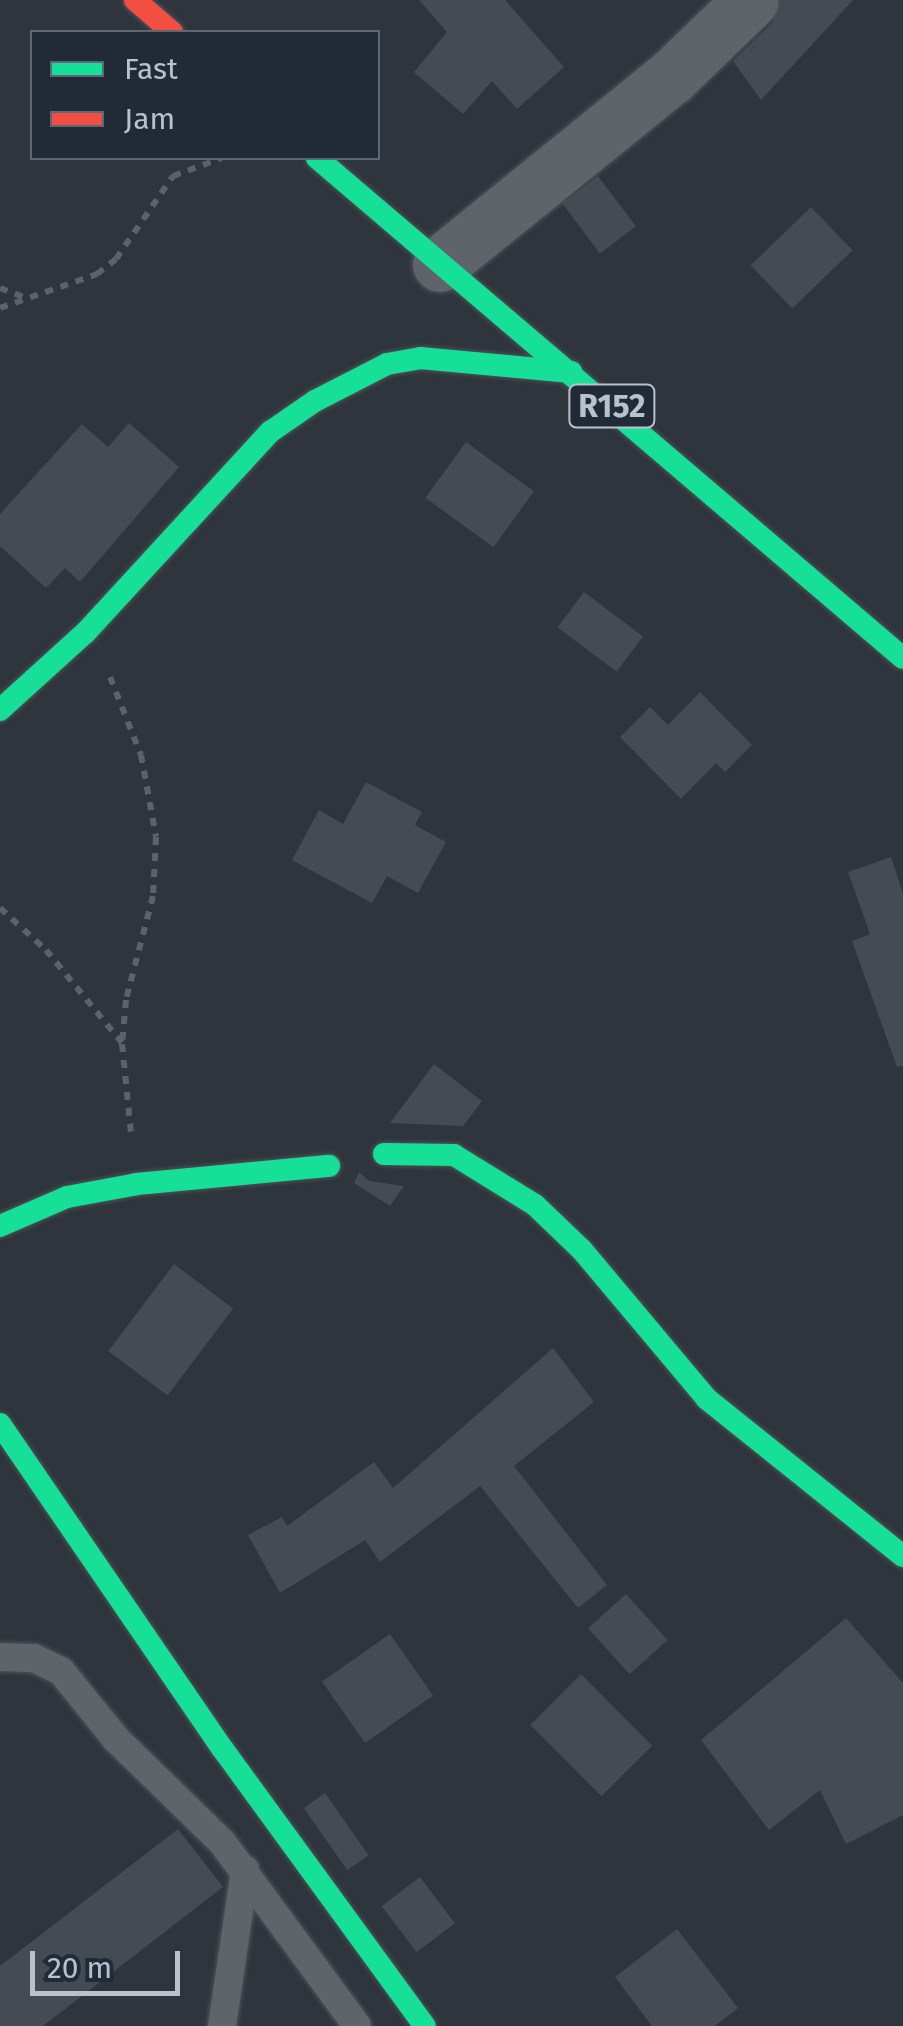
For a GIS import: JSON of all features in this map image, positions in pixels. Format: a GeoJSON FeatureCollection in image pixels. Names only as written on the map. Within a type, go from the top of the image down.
{"type":"FeatureCollection","features":[{"type":"Feature","properties":{"kind":"street"},"geometry":{"type":"LineString","coordinates":[[134,0],[170,30]]}},
{"type":"Feature","properties":{"kind":"street"},"geometry":{"type":"LineString","coordinates":[[440,264],[670,78],[751,0]]}},
{"type":"Feature","properties":{"kind":"street","name":"R152"},"geometry":{"type":"LineString","coordinates":[[319,160],[903,658]]}},
{"type":"Feature","properties":{"kind":"street"},"geometry":{"type":"LineString","coordinates":[[0,710],[86,632],[270,432],[315,401],[388,364],[420,358],[571,372]]}},
{"type":"Feature","properties":{"kind":"street"},"geometry":{"type":"LineString","coordinates":[[384,1154],[454,1155],[535,1205],[582,1250],[707,1399],[903,1556]]}},
{"type":"Feature","properties":{"kind":"street"},"geometry":{"type":"LineString","coordinates":[[0,1226],[68,1196],[138,1184],[330,1166]]}},
{"type":"Feature","properties":{"kind":"street"},"geometry":{"type":"LineString","coordinates":[[0,1424],[222,1748],[425,2026]]}},
{"type":"Feature","properties":{"kind":"lane"},"geometry":{"type":"LineString","coordinates":[[0,1658],[34,1658],[61,1671],[116,1739],[245,1870],[357,2026]]}},
{"type":"Feature","properties":{"kind":"lane"},"geometry":{"type":"LineString","coordinates":[[222,2026],[245,1870]]}},
{"type":"Feature","properties":{"kind":"path"},"geometry":{"type":"LineString","coordinates":[[0,308],[97,274],[116,259],[173,176],[217,160]]}},
{"type":"Feature","properties":{"kind":"path"},"geometry":{"type":"LineString","coordinates":[[0,288],[29,299]]}},
{"type":"Feature","properties":{"kind":"path"},"geometry":{"type":"LineString","coordinates":[[86,632],[141,755],[156,837],[153,896],[122,1044],[138,1184]]}},
{"type":"Feature","properties":{"kind":"path"},"geometry":{"type":"LineString","coordinates":[[0,908],[46,950],[122,1044]]}},
{"type":"Feature","properties":{"kind":"building"},"geometry":{"type":"Polygon","coordinates":[[[419,0],[505,0],[564,67],[517,109],[492,81],[463,114],[414,72],[447,32],[419,0]]]}},
{"type":"Feature","properties":{"kind":"building"},"geometry":{"type":"Polygon","coordinates":[[[781,0],[853,0],[761,100],[733,61],[773,22],[781,0]]]}},
{"type":"Feature","properties":{"kind":"building"},"geometry":{"type":"Polygon","coordinates":[[[598,176],[636,226],[600,253],[562,203],[598,176]]]}},
{"type":"Feature","properties":{"kind":"building"},"geometry":{"type":"Polygon","coordinates":[[[811,207],[853,250],[792,309],[751,265],[811,207]]]}},
{"type":"Feature","properties":{"kind":"building"},"geometry":{"type":"Polygon","coordinates":[[[129,423],[179,467],[80,582],[65,568],[46,588],[0,546],[0,514],[82,424],[108,447],[129,423]]]}},
{"type":"Feature","properties":{"kind":"building"},"geometry":{"type":"Polygon","coordinates":[[[466,442],[534,491],[493,547],[425,498],[466,442]]]}},
{"type":"Feature","properties":{"kind":"building"},"geometry":{"type":"Polygon","coordinates":[[[584,592],[643,637],[617,672],[558,627],[584,592]]]}},
{"type":"Feature","properties":{"kind":"building"},"geometry":{"type":"Polygon","coordinates":[[[700,692],[752,745],[725,772],[716,763],[681,799],[620,737],[650,707],[668,725],[700,692]]]}},
{"type":"Feature","properties":{"kind":"building"},"geometry":{"type":"Polygon","coordinates":[[[366,782],[422,812],[415,825],[446,842],[418,893],[387,876],[372,903],[292,860],[319,810],[343,824],[366,782]]]}},
{"type":"Feature","properties":{"kind":"building"},"geometry":{"type":"Polygon","coordinates":[[[891,857],[903,894],[903,1066],[897,1067],[852,941],[870,934],[848,872],[891,857]]]}},
{"type":"Feature","properties":{"kind":"building"},"geometry":{"type":"Polygon","coordinates":[[[434,1064],[482,1101],[463,1126],[390,1123],[434,1064]]]}},
{"type":"Feature","properties":{"kind":"building"},"geometry":{"type":"Polygon","coordinates":[[[359,1172],[369,1181],[404,1186],[390,1206],[354,1183],[359,1172]]]}},
{"type":"Feature","properties":{"kind":"building"},"geometry":{"type":"Polygon","coordinates":[[[174,1264],[233,1309],[168,1396],[108,1351],[174,1264]]]}},
{"type":"Feature","properties":{"kind":"building"},"geometry":{"type":"Polygon","coordinates":[[[553,1348],[594,1402],[514,1466],[607,1585],[578,1608],[480,1486],[380,1562],[365,1540],[280,1593],[248,1535],[282,1517],[287,1526],[374,1462],[393,1488],[553,1348]]]}},
{"type":"Feature","properties":{"kind":"building"},"geometry":{"type":"Polygon","coordinates":[[[626,1594],[667,1640],[630,1674],[588,1628],[626,1594]]]}},
{"type":"Feature","properties":{"kind":"building"},"geometry":{"type":"Polygon","coordinates":[[[846,1618],[903,1683],[903,1815],[846,1844],[820,1790],[769,1830],[701,1740],[846,1618]]]}},
{"type":"Feature","properties":{"kind":"building"},"geometry":{"type":"Polygon","coordinates":[[[390,1634],[433,1695],[365,1743],[322,1682],[390,1634]]]}},
{"type":"Feature","properties":{"kind":"building"},"geometry":{"type":"Polygon","coordinates":[[[581,1674],[652,1745],[602,1796],[530,1725],[581,1674]]]}},
{"type":"Feature","properties":{"kind":"building"},"geometry":{"type":"Polygon","coordinates":[[[325,1793],[369,1855],[347,1870],[304,1808],[325,1793]]]}},
{"type":"Feature","properties":{"kind":"building"},"geometry":{"type":"Polygon","coordinates":[[[178,1829],[223,1887],[43,2026],[0,2026],[0,1966],[178,1829]]]}},
{"type":"Feature","properties":{"kind":"building"},"geometry":{"type":"Polygon","coordinates":[[[420,1877],[455,1923],[417,1952],[382,1906],[420,1877]]]}},
{"type":"Feature","properties":{"kind":"building"},"geometry":{"type":"Polygon","coordinates":[[[677,1929],[738,2008],[715,2026],[652,2026],[615,1977],[677,1929]]]}},
{"type":"Feature","properties":{"kind":"traffic: fast"},"geometry":{"type":"LineString","coordinates":[[319,160],[903,658]]}},
{"type":"Feature","properties":{"kind":"traffic: fast"},"geometry":{"type":"LineString","coordinates":[[0,710],[86,632],[270,432],[315,401],[387,364],[420,358],[571,372]]}},
{"type":"Feature","properties":{"kind":"traffic: fast"},"geometry":{"type":"LineString","coordinates":[[384,1154],[454,1155],[535,1205],[582,1250],[707,1399],[903,1556]]}},
{"type":"Feature","properties":{"kind":"traffic: fast"},"geometry":{"type":"LineString","coordinates":[[0,1226],[67,1197],[137,1184],[329,1166]]}},
{"type":"Feature","properties":{"kind":"traffic: fast"},"geometry":{"type":"LineString","coordinates":[[0,1424],[222,1748],[425,2026]]}},
{"type":"Feature","properties":{"kind":"traffic: jam"},"geometry":{"type":"LineString","coordinates":[[135,0],[170,30]]}}]}
